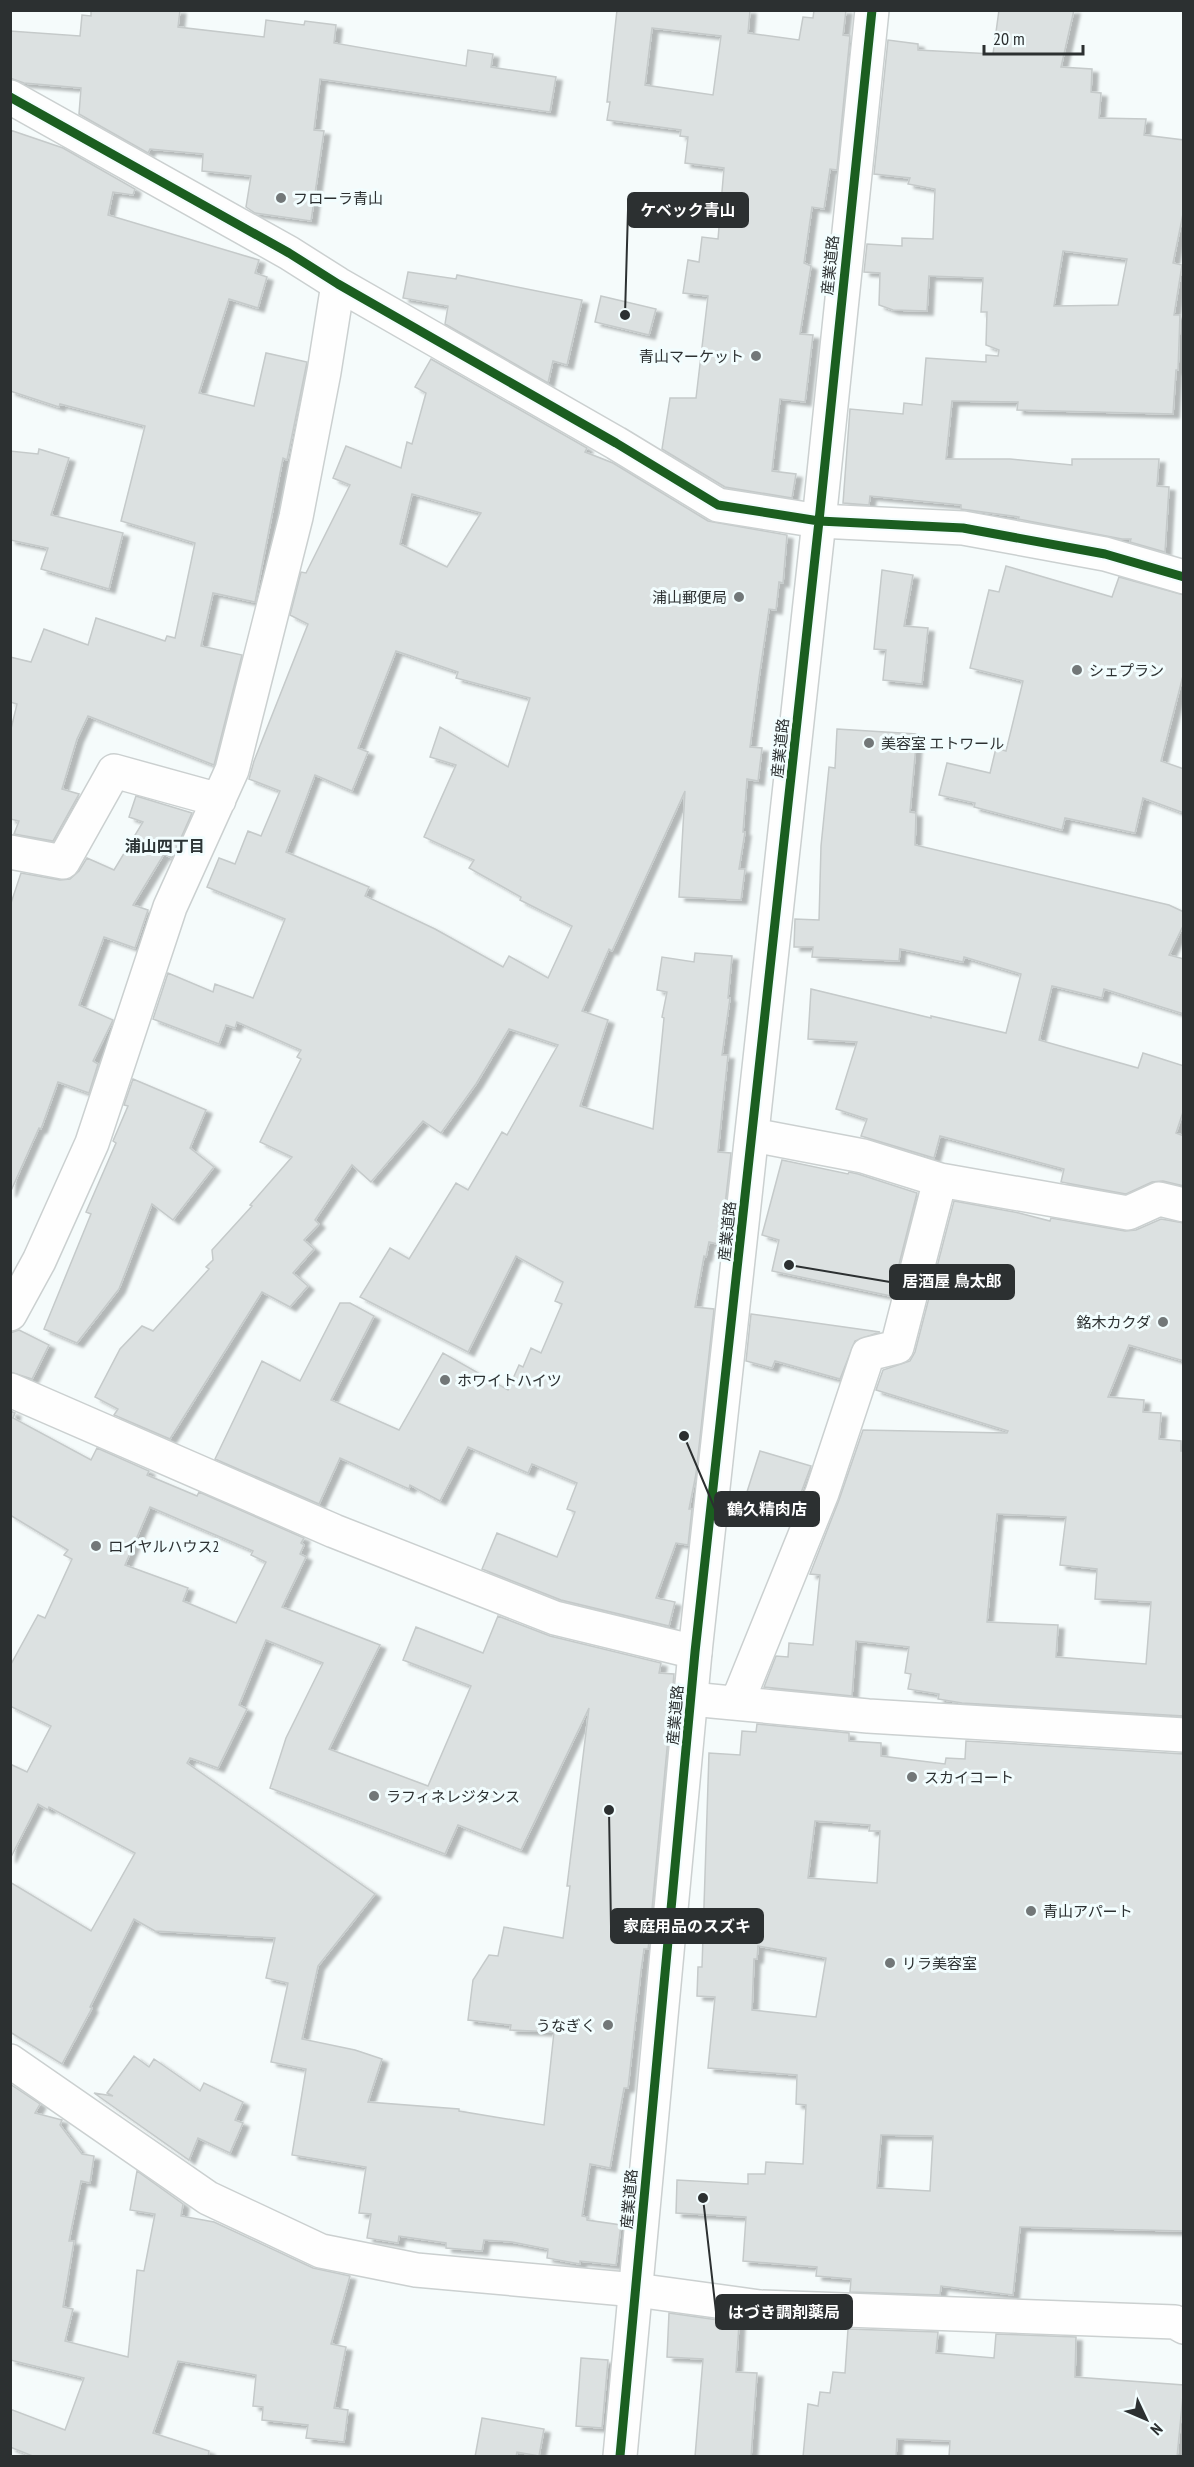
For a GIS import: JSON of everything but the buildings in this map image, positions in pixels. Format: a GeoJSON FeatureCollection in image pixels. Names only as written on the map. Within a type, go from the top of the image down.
{"type":"FeatureCollection","features":[{"type":"Feature","properties":{"kind":"street","name":"産業道路"},"geometry":{"type":"LineString","coordinates":[[620,2457],[695,1652],[753,1134],[872,10]]}},
{"type":"Feature","properties":{"kind":"street"},"geometry":{"type":"LineString","coordinates":[[10,98],[289,253],[338,284],[616,443],[718,505],[819,521],[963,528],[1105,555],[1184,577]]}},
{"type":"Feature","properties":{"kind":"street"},"geometry":{"type":"LineString","coordinates":[[10,1314],[39,1261],[92,1143],[170,907],[232,770],[283,574],[322,383],[338,284]]}},
{"type":"Feature","properties":{"kind":"street"},"geometry":{"type":"LineString","coordinates":[[10,852],[63,862],[114,771],[219,800]]}},
{"type":"Feature","properties":{"kind":"street"},"geometry":{"type":"LineString","coordinates":[[753,1134],[863,1156],[940,1180],[1128,1213],[1159,1198],[1184,1205]]}},
{"type":"Feature","properties":{"kind":"street"},"geometry":{"type":"LineString","coordinates":[[737,1703],[822,1494],[868,1354],[897,1347],[940,1180]]}},
{"type":"Feature","properties":{"kind":"street"},"geometry":{"type":"LineString","coordinates":[[10,1390],[334,1531],[555,1618],[695,1652]]}},
{"type":"Feature","properties":{"kind":"street"},"geometry":{"type":"LineString","coordinates":[[691,1699],[868,1716],[1184,1735]]}},
{"type":"Feature","properties":{"kind":"street"},"geometry":{"type":"LineString","coordinates":[[10,2061],[208,2198],[321,2251],[416,2270],[636,2290],[760,2307],[1175,2322],[1184,2327]]}},
{"type":"Feature","properties":{"kind":"cycle path"},"geometry":{"type":"LineString","coordinates":[[620,2456],[695,1652],[819,521],[872,10]]}},
{"type":"Feature","properties":{"kind":"cycle path"},"geometry":{"type":"LineString","coordinates":[[10,97],[289,253],[338,284],[616,443],[718,505],[819,521],[963,528],[1105,554],[1184,577]]}},
{"type":"Feature","properties":{"kind":"place","name":"フローラ青山"},"geometry":{"type":"Point","coordinates":[281,198]}},
{"type":"Feature","properties":{"kind":"place","name":"ケベック青山"},"geometry":{"type":"Point","coordinates":[625,315]}},
{"type":"Feature","properties":{"kind":"place","name":"青山マーケット"},"geometry":{"type":"Point","coordinates":[756,356]}},
{"type":"Feature","properties":{"kind":"place","name":"浦山郵便局"},"geometry":{"type":"Point","coordinates":[739,597]}},
{"type":"Feature","properties":{"kind":"place","name":"シェプラン"},"geometry":{"type":"Point","coordinates":[1077,670]}},
{"type":"Feature","properties":{"kind":"place","name":"美容室 エトワール"},"geometry":{"type":"Point","coordinates":[869,743]}},
{"type":"Feature","properties":{"kind":"place","name":"居酒屋 鳥太郎"},"geometry":{"type":"Point","coordinates":[789,1265]}},
{"type":"Feature","properties":{"kind":"place","name":"銘木カクダ"},"geometry":{"type":"Point","coordinates":[1163,1322]}},
{"type":"Feature","properties":{"kind":"place","name":"ホワイトハイツ"},"geometry":{"type":"Point","coordinates":[445,1380]}},
{"type":"Feature","properties":{"kind":"place","name":"鶴久精肉店"},"geometry":{"type":"Point","coordinates":[684,1436]}},
{"type":"Feature","properties":{"kind":"place","name":"ロイヤルハウス2"},"geometry":{"type":"Point","coordinates":[96,1546]}},
{"type":"Feature","properties":{"kind":"place","name":"スカイコート"},"geometry":{"type":"Point","coordinates":[912,1777]}},
{"type":"Feature","properties":{"kind":"place","name":"ラフィネレジタンス"},"geometry":{"type":"Point","coordinates":[374,1796]}},
{"type":"Feature","properties":{"kind":"place","name":"家庭用品のスズキ"},"geometry":{"type":"Point","coordinates":[609,1810]}},
{"type":"Feature","properties":{"kind":"place","name":"青山アパート"},"geometry":{"type":"Point","coordinates":[1031,1911]}},
{"type":"Feature","properties":{"kind":"place","name":"リラ美容室"},"geometry":{"type":"Point","coordinates":[890,1963]}},
{"type":"Feature","properties":{"kind":"place","name":"うなぎく"},"geometry":{"type":"Point","coordinates":[608,2025]}},
{"type":"Feature","properties":{"kind":"place","name":"はづき調剤薬局"},"geometry":{"type":"Point","coordinates":[703,2198]}},
{"type":"Feature","properties":{"kind":"district","name":"浦山四丁目"},"geometry":{"type":"Point","coordinates":[165,846]}}]}
